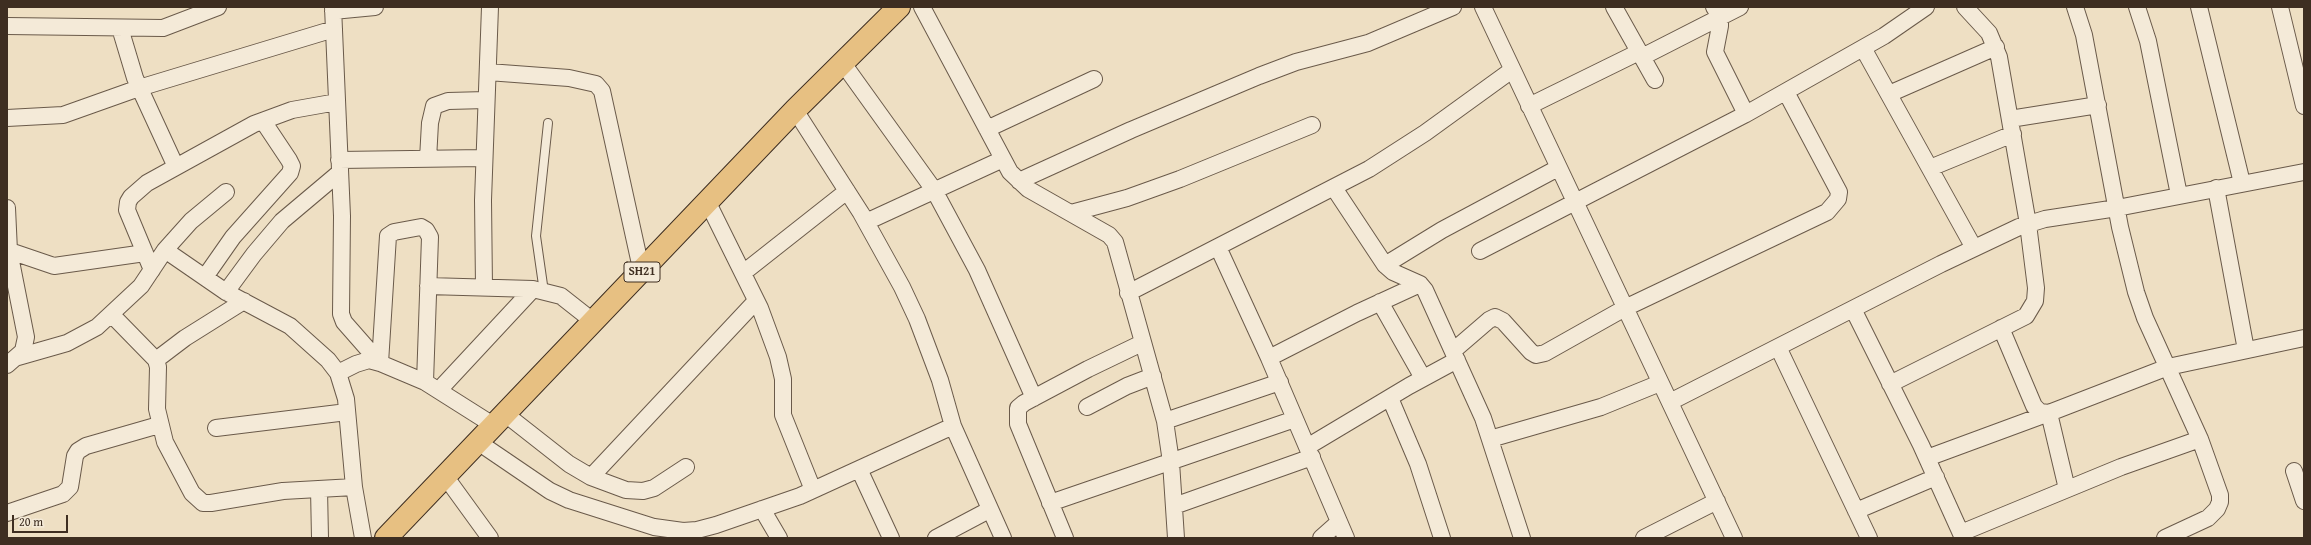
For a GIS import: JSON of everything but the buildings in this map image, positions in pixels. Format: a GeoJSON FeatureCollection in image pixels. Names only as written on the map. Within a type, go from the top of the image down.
{"type":"FeatureCollection","features":[{"type":"Feature","properties":{"kind":"main road","name":"SH21"},"geometry":{"type":"LineString","coordinates":[[386,538],[708,203],[795,110],[899,7]]}},
{"type":"Feature","properties":{"kind":"street"},"geometry":{"type":"LineString","coordinates":[[7,26],[163,28],[218,7]]}},
{"type":"Feature","properties":{"kind":"street"},"geometry":{"type":"LineString","coordinates":[[375,7],[333,9],[342,216],[341,314],[344,322],[380,363]]}},
{"type":"Feature","properties":{"kind":"street"},"geometry":{"type":"LineString","coordinates":[[484,287],[484,158],[490,7]]}},
{"type":"Feature","properties":{"kind":"street"},"geometry":{"type":"LineString","coordinates":[[922,7],[1003,159],[1019,181],[1028,189],[1109,235],[1115,242],[1142,344],[1153,376],[1165,421],[1172,462],[1176,538]]}},
{"type":"Feature","properties":{"kind":"street"},"geometry":{"type":"LineString","coordinates":[[1019,181],[1131,130],[1259,76],[1296,62],[1368,43],[1453,7]]}},
{"type":"Feature","properties":{"kind":"street"},"geometry":{"type":"LineString","coordinates":[[1483,7],[1734,538]]}},
{"type":"Feature","properties":{"kind":"street"},"geometry":{"type":"LineString","coordinates":[[1614,7],[1655,80]]}},
{"type":"Feature","properties":{"kind":"street"},"geometry":{"type":"LineString","coordinates":[[1529,106],[1641,54],[1717,12],[1740,7]]}},
{"type":"Feature","properties":{"kind":"street"},"geometry":{"type":"LineString","coordinates":[[1480,251],[1746,114],[1863,48],[1909,20],[1926,7]]}},
{"type":"Feature","properties":{"kind":"street"},"geometry":{"type":"LineString","coordinates":[[1890,384],[2026,316],[2034,301],[2036,288],[2028,224],[1996,47],[1989,33],[1965,7]]}},
{"type":"Feature","properties":{"kind":"street"},"geometry":{"type":"LineString","coordinates":[[2075,7],[2084,35],[2117,208],[2136,292],[2200,439],[2216,482],[2220,502],[2208,518],[2164,538]]}},
{"type":"Feature","properties":{"kind":"street"},"geometry":{"type":"LineString","coordinates":[[2137,7],[2148,41],[2179,195]]}},
{"type":"Feature","properties":{"kind":"street"},"geometry":{"type":"LineString","coordinates":[[2199,7],[2242,183]]}},
{"type":"Feature","properties":{"kind":"street"},"geometry":{"type":"LineString","coordinates":[[2280,7],[2304,106]]}},
{"type":"Feature","properties":{"kind":"street"},"geometry":{"type":"LineString","coordinates":[[1717,12],[1715,52],[1746,114]]}},
{"type":"Feature","properties":{"kind":"street"},"geometry":{"type":"LineString","coordinates":[[120,28],[139,88],[176,167]]}},
{"type":"Feature","properties":{"kind":"street"},"geometry":{"type":"LineString","coordinates":[[7,118],[63,115],[139,88],[334,29]]}},
{"type":"Feature","properties":{"kind":"street"},"geometry":{"type":"LineString","coordinates":[[1888,94],[1996,47]]}},
{"type":"Feature","properties":{"kind":"street"},"geometry":{"type":"LineString","coordinates":[[1863,48],[1974,248]]}},
{"type":"Feature","properties":{"kind":"street"},"geometry":{"type":"LineString","coordinates":[[842,62],[934,190],[977,270],[1034,398]]}},
{"type":"Feature","properties":{"kind":"street"},"geometry":{"type":"LineString","coordinates":[[1128,293],[1369,169],[1425,133],[1512,70]]}},
{"type":"Feature","properties":{"kind":"street"},"geometry":{"type":"LineString","coordinates":[[488,72],[569,78],[596,84],[602,91],[642,272]]}},
{"type":"Feature","properties":{"kind":"street"},"geometry":{"type":"LineString","coordinates":[[987,129],[1094,80]]}},
{"type":"Feature","properties":{"kind":"street"},"geometry":{"type":"LineString","coordinates":[[1174,506],[1309,452],[1455,356],[1489,320],[1496,317],[1503,322],[1531,352],[1536,355],[1545,353],[1625,308],[1817,217],[1835,204],[1838,199],[1836,186],[1786,92]]}},
{"type":"Feature","properties":{"kind":"street"},"geometry":{"type":"LineString","coordinates":[[428,159],[430,123],[434,106],[448,102],[486,100]]}},
{"type":"Feature","properties":{"kind":"street"},"geometry":{"type":"LineString","coordinates":[[152,270],[130,219],[128,202],[147,182],[263,121],[292,110],[337,102]]}},
{"type":"Feature","properties":{"kind":"street"},"geometry":{"type":"LineString","coordinates":[[1930,168],[2011,127],[2098,105]]}},
{"type":"Feature","properties":{"kind":"street"},"geometry":{"type":"LineString","coordinates":[[795,110],[866,222],[902,287],[917,319],[940,380],[953,426],[989,510],[1003,538]]}},
{"type":"Feature","properties":{"kind":"street"},"geometry":{"type":"LineString","coordinates":[[205,277],[233,237],[290,173],[292,166],[289,160],[263,121]]}},
{"type":"Feature","properties":{"kind":"street"},"geometry":{"type":"LineString","coordinates":[[1071,213],[1127,198],[1180,179],[1312,125]]}},
{"type":"Feature","properties":{"kind":"street"},"geometry":{"type":"LineString","coordinates":[[226,292],[254,254],[282,221],[339,166],[428,159],[484,158]]}},
{"type":"Feature","properties":{"kind":"street"},"geometry":{"type":"LineString","coordinates":[[866,222],[1003,159]]}},
{"type":"Feature","properties":{"kind":"street"},"geometry":{"type":"LineString","coordinates":[[1384,265],[1442,230],[1558,168]]}},
{"type":"Feature","properties":{"kind":"street"},"geometry":{"type":"LineString","coordinates":[[1670,402],[1974,248],[2028,224],[2045,219],[2117,208],[2304,172]]}},
{"type":"Feature","properties":{"kind":"street"},"geometry":{"type":"LineString","coordinates":[[1334,188],[1384,265],[1393,272],[1420,284],[1425,290],[1484,418],[1522,538]]}},
{"type":"Feature","properties":{"kind":"street"},"geometry":{"type":"LineString","coordinates":[[2216,188],[2246,350]]}},
{"type":"Feature","properties":{"kind":"street"},"geometry":{"type":"LineString","coordinates":[[743,273],[847,191]]}},
{"type":"Feature","properties":{"kind":"street"},"geometry":{"type":"LineString","coordinates":[[12,361],[67,343],[85,334],[112,315],[141,286],[165,250],[191,221],[226,192]]}},
{"type":"Feature","properties":{"kind":"street"},"geometry":{"type":"LineString","coordinates":[[708,203],[756,301],[781,368],[783,415],[813,490]]}},
{"type":"Feature","properties":{"kind":"street"},"geometry":{"type":"LineString","coordinates":[[7,208],[8,250],[26,338],[23,351],[12,361]]}},
{"type":"Feature","properties":{"kind":"street"},"geometry":{"type":"LineString","coordinates":[[380,363],[388,236],[411,228],[420,227],[426,230],[430,237],[426,382]]}},
{"type":"Feature","properties":{"kind":"street"},"geometry":{"type":"LineString","coordinates":[[1218,248],[1280,382],[1346,538]]}},
{"type":"Feature","properties":{"kind":"street"},"geometry":{"type":"LineString","coordinates":[[8,250],[54,266],[145,254]]}},
{"type":"Feature","properties":{"kind":"street"},"geometry":{"type":"LineString","coordinates":[[165,250],[226,292],[290,326],[328,360],[338,373],[343,383],[354,487],[363,538]]}},
{"type":"Feature","properties":{"kind":"street"},"geometry":{"type":"LineString","coordinates":[[1269,358],[1380,302],[1420,284]]}},
{"type":"Feature","properties":{"kind":"street"},"geometry":{"type":"LineString","coordinates":[[428,286],[538,290],[561,296],[594,322]]}},
{"type":"Feature","properties":{"kind":"street"},"geometry":{"type":"LineString","coordinates":[[439,390],[538,290]]}},
{"type":"Feature","properties":{"kind":"street"},"geometry":{"type":"LineString","coordinates":[[156,360],[185,338],[244,301]]}},
{"type":"Feature","properties":{"kind":"street"},"geometry":{"type":"LineString","coordinates":[[592,476],[756,301]]}},
{"type":"Feature","properties":{"kind":"street"},"geometry":{"type":"LineString","coordinates":[[1380,302],[1423,378]]}},
{"type":"Feature","properties":{"kind":"street"},"geometry":{"type":"LineString","coordinates":[[1853,309],[1927,458],[1962,536],[2067,489],[2121,467],[2200,439]]}},
{"type":"Feature","properties":{"kind":"street"},"geometry":{"type":"LineString","coordinates":[[112,315],[156,360],[158,367],[157,409],[159,425],[165,442],[192,494],[203,503],[283,491],[354,487]]}},
{"type":"Feature","properties":{"kind":"street"},"geometry":{"type":"LineString","coordinates":[[2001,328],[2034,406],[2040,412],[2049,414]]}},
{"type":"Feature","properties":{"kind":"street"},"geometry":{"type":"LineString","coordinates":[[1927,458],[2049,414],[2168,368],[2304,338]]}},
{"type":"Feature","properties":{"kind":"street"},"geometry":{"type":"LineString","coordinates":[[1065,538],[1018,424],[1018,408],[1034,398],[1142,344]]}},
{"type":"Feature","properties":{"kind":"street"},"geometry":{"type":"LineString","coordinates":[[1778,347],[1869,538]]}},
{"type":"Feature","properties":{"kind":"street"},"geometry":{"type":"LineString","coordinates":[[338,373],[356,364],[369,360],[380,363],[426,382],[439,390],[499,419],[569,464],[592,476],[626,490],[643,491],[654,488],[686,467]]}},
{"type":"Feature","properties":{"kind":"street"},"geometry":{"type":"LineString","coordinates":[[1087,407],[1153,376]]}},
{"type":"Feature","properties":{"kind":"street"},"geometry":{"type":"LineString","coordinates":[[1165,421],[1280,382]]}},
{"type":"Feature","properties":{"kind":"street"},"geometry":{"type":"LineString","coordinates":[[1490,439],[1601,407],[1660,383]]}},
{"type":"Feature","properties":{"kind":"street"},"geometry":{"type":"LineString","coordinates":[[1390,398],[1418,464],[1442,538]]}},
{"type":"Feature","properties":{"kind":"street"},"geometry":{"type":"LineString","coordinates":[[216,428],[347,412]]}},
{"type":"Feature","properties":{"kind":"street"},"geometry":{"type":"LineString","coordinates":[[2049,414],[2067,489]]}},
{"type":"Feature","properties":{"kind":"street"},"geometry":{"type":"LineString","coordinates":[[1050,503],[1295,419]]}},
{"type":"Feature","properties":{"kind":"street"},"geometry":{"type":"LineString","coordinates":[[7,513],[63,494],[70,487],[75,456],[78,451],[86,446],[159,425]]}},
{"type":"Feature","properties":{"kind":"street"},"geometry":{"type":"LineString","coordinates":[[478,442],[563,497],[607,513],[654,527],[673,530],[697,530],[762,509],[813,490],[953,426]]}},
{"type":"Feature","properties":{"kind":"street"},"geometry":{"type":"LineString","coordinates":[[859,469],[891,538]]}},
{"type":"Feature","properties":{"kind":"street"},"geometry":{"type":"LineString","coordinates":[[2294,471],[2304,501]]}},
{"type":"Feature","properties":{"kind":"street"},"geometry":{"type":"LineString","coordinates":[[445,476],[490,538]]}},
{"type":"Feature","properties":{"kind":"street"},"geometry":{"type":"LineString","coordinates":[[1856,510],[1936,477]]}},
{"type":"Feature","properties":{"kind":"street"},"geometry":{"type":"LineString","coordinates":[[319,489],[320,538]]}},
{"type":"Feature","properties":{"kind":"street"},"geometry":{"type":"LineString","coordinates":[[1644,538],[1717,501]]}},
{"type":"Feature","properties":{"kind":"street"},"geometry":{"type":"LineString","coordinates":[[762,509],[779,538]]}},
{"type":"Feature","properties":{"kind":"street"},"geometry":{"type":"LineString","coordinates":[[942,537],[989,510]]}},
{"type":"Feature","properties":{"kind":"street"},"geometry":{"type":"LineString","coordinates":[[1321,538],[1339,522]]}},
{"type":"Feature","properties":{"kind":"lane"},"geometry":{"type":"LineString","coordinates":[[538,290],[536,236],[548,123]]}}]}
